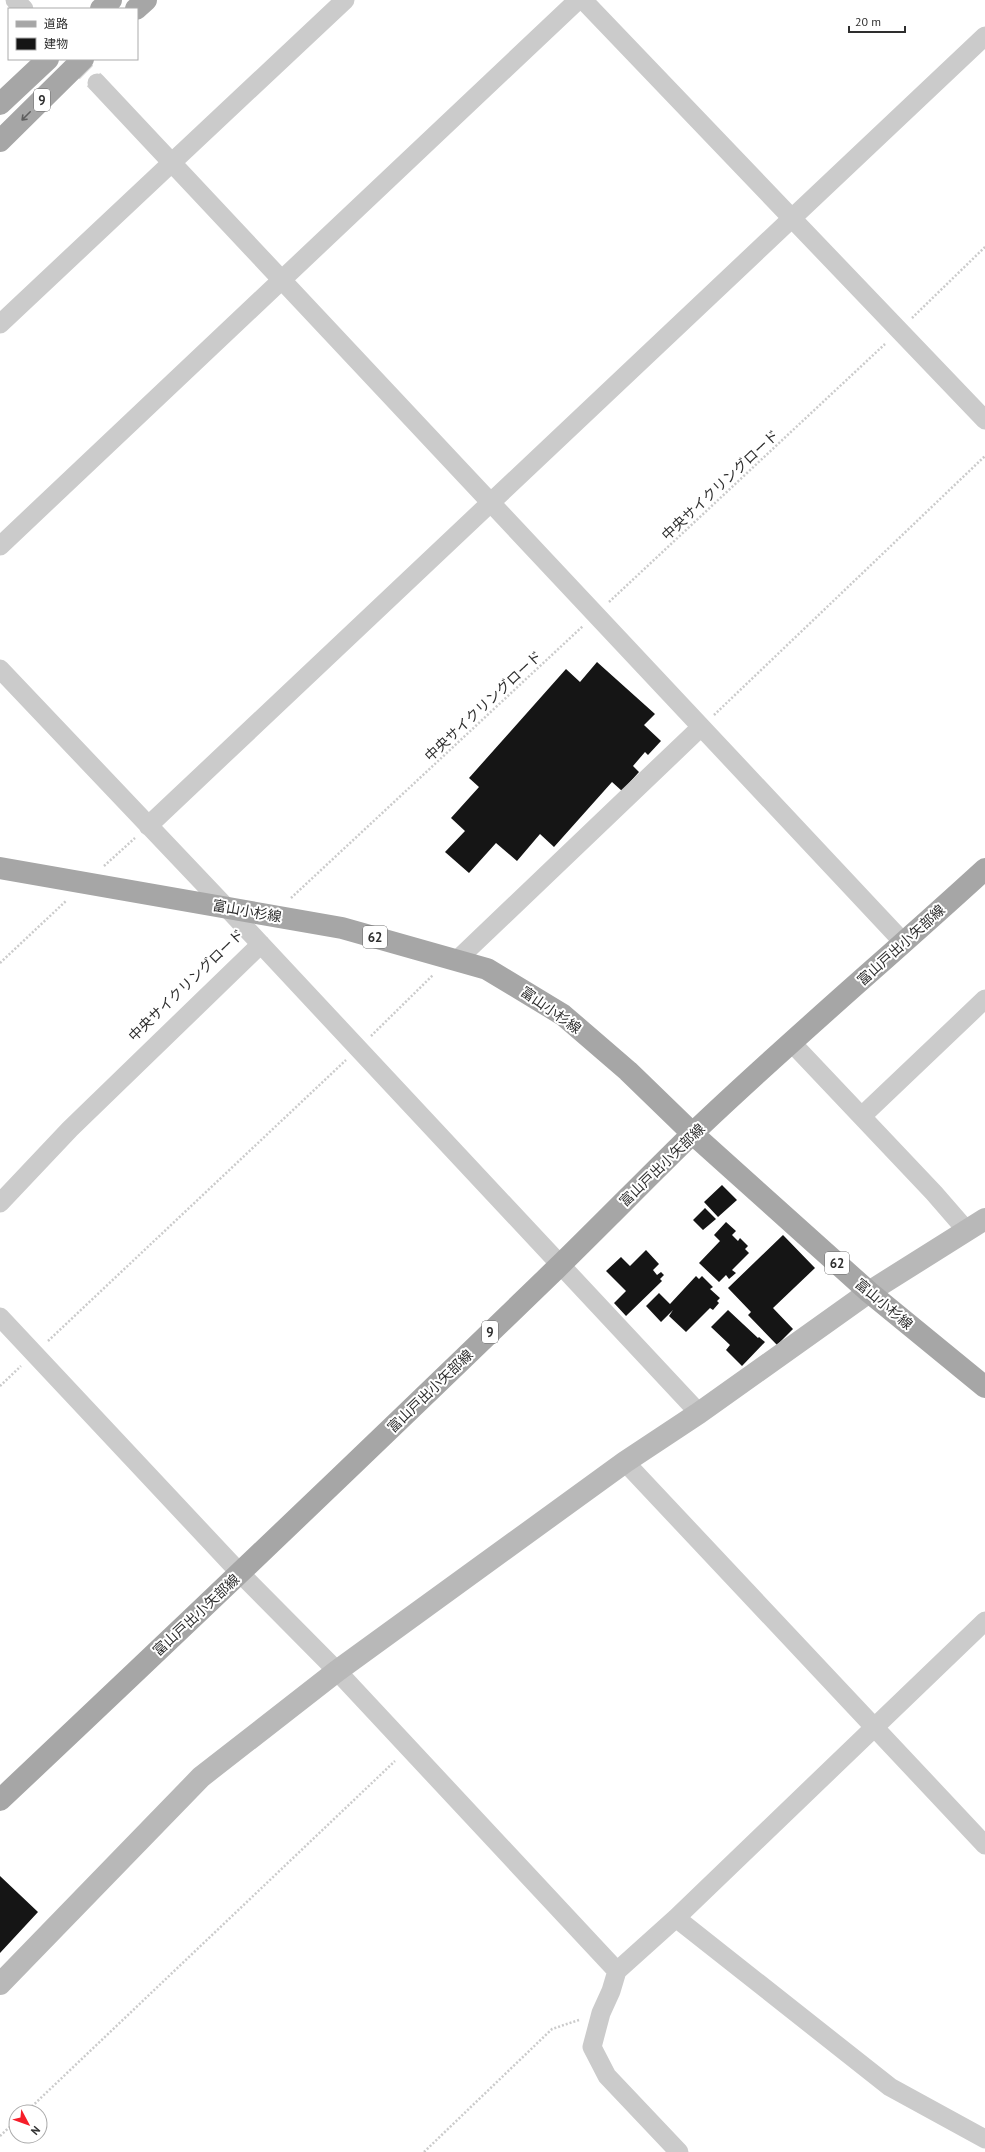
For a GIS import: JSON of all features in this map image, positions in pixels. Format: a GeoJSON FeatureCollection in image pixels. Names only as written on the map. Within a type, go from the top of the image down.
{"type":"FeatureCollection","features":[{"type":"Feature","properties":{"kind":"main road"},"geometry":{"type":"LineString","coordinates":[[102,8],[110,0]]}},
{"type":"Feature","properties":{"kind":"main road"},"geometry":{"type":"LineString","coordinates":[[137,8],[146,0]]}},
{"type":"Feature","properties":{"kind":"main road","name":"9"},"geometry":{"type":"LineString","coordinates":[[0,104],[47,60]]}},
{"type":"Feature","properties":{"kind":"main road","name":"9"},"geometry":{"type":"LineString","coordinates":[[0,141],[82,60]]}},
{"type":"Feature","properties":{"kind":"main road","name":"富山小杉線"},"geometry":{"type":"LineString","coordinates":[[0,868],[342,928],[487,969],[563,1015],[628,1071],[693,1134],[869,1292],[985,1387]]}},
{"type":"Feature","properties":{"kind":"main road","name":"富山戸出小矢部線"},"geometry":{"type":"LineString","coordinates":[[0,1800],[240,1573],[560,1265],[693,1134],[791,1042],[904,943],[985,869]]}},
{"type":"Feature","properties":{"kind":"street"},"geometry":{"type":"LineString","coordinates":[[15,0],[23,8]]}},
{"type":"Feature","properties":{"kind":"street"},"geometry":{"type":"LineString","coordinates":[[0,324],[345,0]]}},
{"type":"Feature","properties":{"kind":"street"},"geometry":{"type":"LineString","coordinates":[[0,546],[578,0]]}},
{"type":"Feature","properties":{"kind":"street"},"geometry":{"type":"LineString","coordinates":[[583,0],[985,420]]}},
{"type":"Feature","properties":{"kind":"street"},"geometry":{"type":"LineString","coordinates":[[148,826],[985,36]]}},
{"type":"Feature","properties":{"kind":"street"},"geometry":{"type":"LineString","coordinates":[[97,83],[904,943]]}},
{"type":"Feature","properties":{"kind":"street"},"geometry":{"type":"LineString","coordinates":[[0,669],[261,944],[699,1413]]}},
{"type":"Feature","properties":{"kind":"street"},"geometry":{"type":"LineString","coordinates":[[454,959],[701,727]]}},
{"type":"Feature","properties":{"kind":"street"},"geometry":{"type":"LineString","coordinates":[[0,1203],[70,1129],[261,944]]}},
{"type":"Feature","properties":{"kind":"street"},"geometry":{"type":"LineString","coordinates":[[862,1116],[985,999]]}},
{"type":"Feature","properties":{"kind":"street"},"geometry":{"type":"LineString","coordinates":[[791,1042],[934,1193],[967,1231]]}},
{"type":"Feature","properties":{"kind":"street"},"geometry":{"type":"LineString","coordinates":[[0,1984],[201,1777],[336,1671],[625,1462],[699,1413],[869,1292],[985,1219]]}},
{"type":"Feature","properties":{"kind":"street"},"geometry":{"type":"LineString","coordinates":[[0,1317],[240,1573],[336,1671],[617,1971]]}},
{"type":"Feature","properties":{"kind":"street"},"geometry":{"type":"LineString","coordinates":[[625,1462],[985,1845]]}},
{"type":"Feature","properties":{"kind":"street"},"geometry":{"type":"LineString","coordinates":[[679,2152],[606,2076],[592,2046],[600,2013],[611,1992],[617,1971],[676,1918],[985,1621]]}},
{"type":"Feature","properties":{"kind":"street"},"geometry":{"type":"LineString","coordinates":[[676,1918],[890,2087],[985,2139]]}},
{"type":"Feature","properties":{"kind":"path","name":"中央サイクリングロード"},"geometry":{"type":"LineString","coordinates":[[273,916],[899,331],[985,247]]}},
{"type":"Feature","properties":{"kind":"path"},"geometry":{"type":"LineString","coordinates":[[701,727],[985,456]]}},
{"type":"Feature","properties":{"kind":"path"},"geometry":{"type":"LineString","coordinates":[[0,1386],[454,959]]}},
{"type":"Feature","properties":{"kind":"path"},"geometry":{"type":"LineString","coordinates":[[34,2104],[408,1748]]}},
{"type":"Feature","properties":{"kind":"path"},"geometry":{"type":"LineString","coordinates":[[424,2152],[552,2029],[600,2013]]}},
{"type":"Feature","properties":{"kind":"path"},"geometry":{"type":"LineString","coordinates":[[0,2136],[8,2128]]}},
{"type":"Feature","properties":{"kind":"building"},"geometry":{"type":"Polygon","coordinates":[[[597,662],[655,714],[644,725],[661,741],[648,755],[645,752],[633,766],[639,772],[622,791],[612,782],[554,847],[540,834],[517,861],[496,843],[469,873],[445,852],[465,831],[451,818],[479,787],[469,778],[566,669],[580,682],[597,662]]]}},
{"type":"Feature","properties":{"kind":"building"},"geometry":{"type":"Polygon","coordinates":[[[722,1185],[737,1200],[718,1217],[704,1202],[722,1185]]]}},
{"type":"Feature","properties":{"kind":"building"},"geometry":{"type":"Polygon","coordinates":[[[705,1208],[716,1219],[703,1230],[693,1220],[705,1208]]]}},
{"type":"Feature","properties":{"kind":"building"},"geometry":{"type":"Polygon","coordinates":[[[726,1222],[736,1231],[732,1235],[738,1241],[740,1238],[748,1246],[745,1249],[749,1253],[732,1270],[736,1273],[729,1279],[726,1275],[719,1282],[699,1263],[720,1241],[714,1235],[726,1222]]]}},
{"type":"Feature","properties":{"kind":"building"},"geometry":{"type":"Polygon","coordinates":[[[783,1235],[815,1268],[773,1308],[793,1329],[777,1345],[748,1315],[751,1312],[728,1288],[783,1235]]]}},
{"type":"Feature","properties":{"kind":"building"},"geometry":{"type":"Polygon","coordinates":[[[646,1250],[659,1264],[653,1270],[657,1275],[661,1272],[664,1275],[660,1279],[662,1281],[626,1316],[614,1303],[626,1291],[606,1271],[621,1257],[630,1266],[646,1250]]]}},
{"type":"Feature","properties":{"kind":"building"},"geometry":{"type":"Polygon","coordinates":[[[696,1276],[699,1279],[702,1276],[713,1287],[710,1289],[720,1298],[717,1301],[719,1303],[713,1310],[710,1308],[686,1332],[669,1316],[673,1310],[661,1322],[646,1306],[659,1293],[670,1304],[696,1276]]]}},
{"type":"Feature","properties":{"kind":"building"},"geometry":{"type":"Polygon","coordinates":[[[728,1310],[758,1338],[759,1337],[765,1342],[742,1366],[726,1350],[730,1345],[711,1327],[728,1310]]]}},
{"type":"Feature","properties":{"kind":"building"},"geometry":{"type":"Polygon","coordinates":[[[0,1876],[38,1912],[0,1953],[0,1876]]]}},
{"type":"Feature","properties":{"kind":"tunnel"},"geometry":{"type":"LineString","coordinates":[[74,60],[97,83]]}}]}
